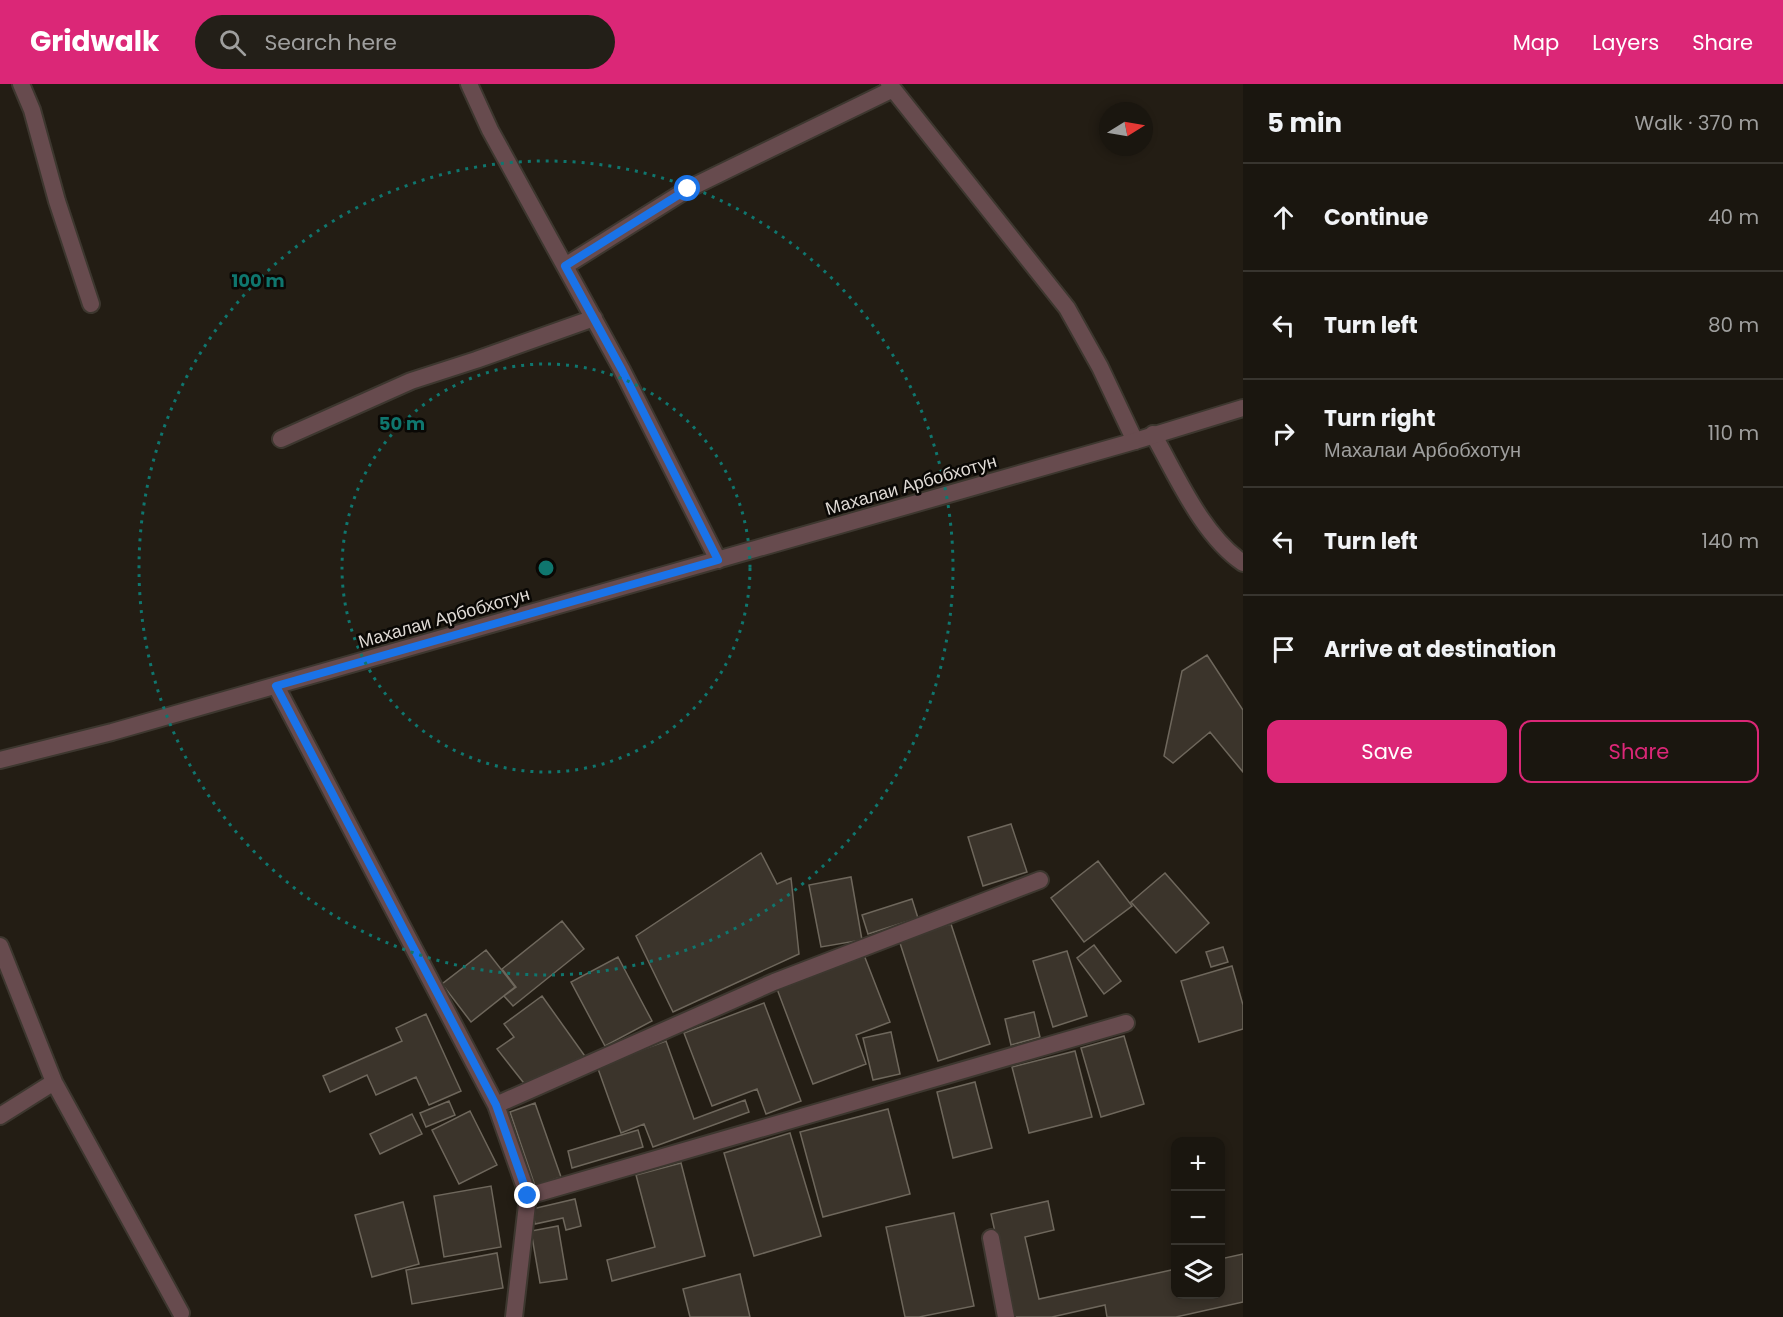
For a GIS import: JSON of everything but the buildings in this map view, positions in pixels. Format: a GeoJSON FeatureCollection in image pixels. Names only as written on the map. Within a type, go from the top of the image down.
{"type":"FeatureCollection","features":[{"type":"Feature","properties":{"kind":"street"},"geometry":{"type":"LineString","coordinates":[[21,84],[32,110],[57,201],[91,304]]}},
{"type":"Feature","properties":{"kind":"street"},"geometry":{"type":"LineString","coordinates":[[469,84],[490,130],[594,318],[718,560]]}},
{"type":"Feature","properties":{"kind":"street"},"geometry":{"type":"LineString","coordinates":[[565,266],[688,189],[891,87],[1067,308],[1100,367],[1136,441]]}},
{"type":"Feature","properties":{"kind":"street"},"geometry":{"type":"LineString","coordinates":[[281,439],[411,381],[594,318]]}},
{"type":"Feature","properties":{"kind":"street","name":"Махалаи Арбобхотун"},"geometry":{"type":"LineString","coordinates":[[0,760],[112,732],[276,686],[1136,441],[1243,408]]}},
{"type":"Feature","properties":{"kind":"street"},"geometry":{"type":"LineString","coordinates":[[1153,434],[1201,519],[1233,556],[1243,563]]}},
{"type":"Feature","properties":{"kind":"street"},"geometry":{"type":"LineString","coordinates":[[276,686],[496,1105],[528,1196],[514,1317]]}},
{"type":"Feature","properties":{"kind":"street"},"geometry":{"type":"LineString","coordinates":[[496,1105],[774,982],[1040,880]]}},
{"type":"Feature","properties":{"kind":"street"},"geometry":{"type":"LineString","coordinates":[[0,946],[54,1082],[181,1313]]}},
{"type":"Feature","properties":{"kind":"street"},"geometry":{"type":"LineString","coordinates":[[528,1196],[1126,1023]]}},
{"type":"Feature","properties":{"kind":"street"},"geometry":{"type":"LineString","coordinates":[[0,1116],[54,1082]]}},
{"type":"Feature","properties":{"kind":"street"},"geometry":{"type":"LineString","coordinates":[[991,1238],[1006,1317]]}},
{"type":"Feature","properties":{"kind":"route"},"geometry":{"type":"LineString","coordinates":[[528,1196],[496,1105],[276,686],[718,560],[622,370],[565,266],[688,189]]}}]}
